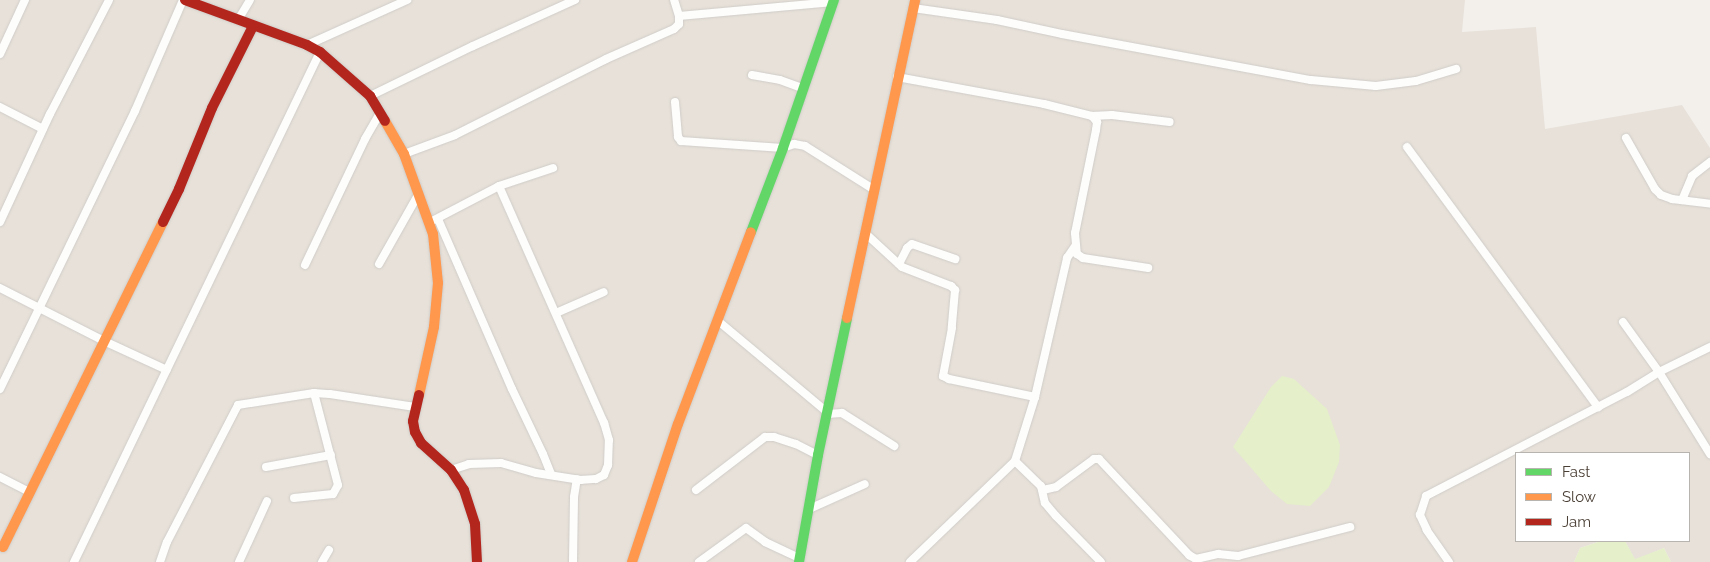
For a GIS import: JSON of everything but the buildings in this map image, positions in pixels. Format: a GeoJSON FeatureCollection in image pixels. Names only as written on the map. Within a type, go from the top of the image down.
{"type":"FeatureCollection","features":[{"type":"Feature","properties":{"kind":"street"},"geometry":{"type":"LineString","coordinates":[[0,54],[25,0]]}},
{"type":"Feature","properties":{"kind":"street"},"geometry":{"type":"LineString","coordinates":[[0,222],[43,129],[109,0]]}},
{"type":"Feature","properties":{"kind":"street"},"geometry":{"type":"LineString","coordinates":[[0,389],[135,111],[184,0],[307,45],[320,52],[370,96],[404,154],[418,195],[433,221],[551,474]]}},
{"type":"Feature","properties":{"kind":"street"},"geometry":{"type":"LineString","coordinates":[[238,20],[250,0]]}},
{"type":"Feature","properties":{"kind":"street"},"geometry":{"type":"LineString","coordinates":[[307,45],[407,0]]}},
{"type":"Feature","properties":{"kind":"street"},"geometry":{"type":"LineString","coordinates":[[370,96],[473,46],[576,0]]}},
{"type":"Feature","properties":{"kind":"street"},"geometry":{"type":"LineString","coordinates":[[404,154],[455,135],[606,60],[674,29],[679,24],[679,16],[674,0]]}},
{"type":"Feature","properties":{"kind":"street"},"geometry":{"type":"LineString","coordinates":[[632,562],[717,320],[782,148],[834,1],[679,16]]}},
{"type":"Feature","properties":{"kind":"street"},"geometry":{"type":"LineString","coordinates":[[699,562],[746,528],[765,542],[799,560],[818,455],[914,4],[1062,34],[1311,80],[1376,86],[1416,81],[1456,69]]}},
{"type":"Feature","properties":{"kind":"street"},"geometry":{"type":"LineString","coordinates":[[3,547],[179,189],[212,108],[253,26]]}},
{"type":"Feature","properties":{"kind":"street"},"geometry":{"type":"LineString","coordinates":[[74,562],[320,52]]}},
{"type":"Feature","properties":{"kind":"street"},"geometry":{"type":"LineString","coordinates":[[752,75],[780,80],[802,88]]}},
{"type":"Feature","properties":{"kind":"street"},"geometry":{"type":"LineString","coordinates":[[897,77],[1044,104],[1092,116],[1112,115],[1170,122]]}},
{"type":"Feature","properties":{"kind":"street"},"geometry":{"type":"LineString","coordinates":[[675,102],[678,137],[681,141],[782,148],[794,144],[805,146],[874,189]]}},
{"type":"Feature","properties":{"kind":"street"},"geometry":{"type":"LineString","coordinates":[[0,107],[43,129]]}},
{"type":"Feature","properties":{"kind":"street"},"geometry":{"type":"LineString","coordinates":[[305,265],[380,113]]}},
{"type":"Feature","properties":{"kind":"street"},"geometry":{"type":"LineString","coordinates":[[1092,116],[1097,122],[1075,233],[1077,254],[1083,258],[1148,268]]}},
{"type":"Feature","properties":{"kind":"street"},"geometry":{"type":"LineString","coordinates":[[1626,138],[1654,189],[1660,195],[1710,204]]}},
{"type":"Feature","properties":{"kind":"street"},"geometry":{"type":"LineString","coordinates":[[1407,147],[1598,407]]}},
{"type":"Feature","properties":{"kind":"street"},"geometry":{"type":"LineString","coordinates":[[1682,200],[1692,176],[1710,162]]}},
{"type":"Feature","properties":{"kind":"street"},"geometry":{"type":"LineString","coordinates":[[433,221],[499,186],[553,168]]}},
{"type":"Feature","properties":{"kind":"street"},"geometry":{"type":"LineString","coordinates":[[451,470],[469,464],[487,462],[576,479],[596,479],[604,475],[610,453],[609,440],[604,423],[499,186]]}},
{"type":"Feature","properties":{"kind":"street"},"geometry":{"type":"LineString","coordinates":[[379,264],[418,195]]}},
{"type":"Feature","properties":{"kind":"street"},"geometry":{"type":"LineString","coordinates":[[433,221],[438,283],[434,327],[415,408],[414,426],[421,443],[451,470],[464,490],[475,524],[477,562]]}},
{"type":"Feature","properties":{"kind":"street"},"geometry":{"type":"LineString","coordinates":[[864,233],[898,264],[916,274],[951,286],[955,290],[952,328],[943,376],[949,379],[1035,397]]}},
{"type":"Feature","properties":{"kind":"street"},"geometry":{"type":"LineString","coordinates":[[898,264],[907,248],[912,244],[956,259]]}},
{"type":"Feature","properties":{"kind":"street"},"geometry":{"type":"LineString","coordinates":[[910,562],[1015,461],[1035,397],[1068,258],[1075,246]]}},
{"type":"Feature","properties":{"kind":"street"},"geometry":{"type":"LineString","coordinates":[[0,288],[104,341],[167,370]]}},
{"type":"Feature","properties":{"kind":"street"},"geometry":{"type":"LineString","coordinates":[[556,313],[604,292]]}},
{"type":"Feature","properties":{"kind":"street"},"geometry":{"type":"LineString","coordinates":[[717,320],[827,413],[846,415],[894,446]]}},
{"type":"Feature","properties":{"kind":"street"},"geometry":{"type":"LineString","coordinates":[[1623,322],[1659,372],[1710,454]]}},
{"type":"Feature","properties":{"kind":"street"},"geometry":{"type":"LineString","coordinates":[[1449,562],[1420,515],[1426,496],[1649,380],[1659,372],[1710,348]]}},
{"type":"Feature","properties":{"kind":"street"},"geometry":{"type":"LineString","coordinates":[[160,562],[167,542],[238,405],[314,393],[355,397],[415,408]]}},
{"type":"Feature","properties":{"kind":"street"},"geometry":{"type":"LineString","coordinates":[[294,498],[333,494],[338,485],[314,393]]}},
{"type":"Feature","properties":{"kind":"street"},"geometry":{"type":"LineString","coordinates":[[696,490],[765,437],[774,437],[796,444],[818,455]]}},
{"type":"Feature","properties":{"kind":"street"},"geometry":{"type":"LineString","coordinates":[[266,467],[330,455]]}},
{"type":"Feature","properties":{"kind":"street"},"geometry":{"type":"LineString","coordinates":[[1043,490],[1056,487],[1094,459],[1099,459],[1189,555],[1196,559],[1218,554],[1245,555],[1350,527]]}},
{"type":"Feature","properties":{"kind":"street"},"geometry":{"type":"LineString","coordinates":[[1015,461],[1043,490],[1045,502],[1056,516],[1102,562]]}},
{"type":"Feature","properties":{"kind":"street"},"geometry":{"type":"LineString","coordinates":[[0,477],[29,492]]}},
{"type":"Feature","properties":{"kind":"street"},"geometry":{"type":"LineString","coordinates":[[573,562],[576,479]]}},
{"type":"Feature","properties":{"kind":"street"},"geometry":{"type":"LineString","coordinates":[[809,509],[865,484]]}},
{"type":"Feature","properties":{"kind":"street"},"geometry":{"type":"LineString","coordinates":[[239,562],[267,501]]}},
{"type":"Feature","properties":{"kind":"street"},"geometry":{"type":"LineString","coordinates":[[322,562],[328,550]]}},
{"type":"Feature","properties":{"kind":"shaded area"},"geometry":{"type":"Polygon","coordinates":[[[0,0],[1465,0],[1462,32],[1536,27],[1545,129],[1682,105],[1710,148],[1710,562],[1671,562],[1664,548],[1635,560],[1626,542],[1690,542],[1690,452],[1515,452],[1515,542],[1598,542],[1580,548],[1574,562],[0,562],[0,0]]]}},
{"type":"Feature","properties":{"kind":"green space"},"geometry":{"type":"Polygon","coordinates":[[[1282,376],[1294,379],[1327,409],[1340,445],[1339,462],[1329,487],[1310,506],[1287,504],[1271,491],[1233,447],[1271,387],[1282,376]]]}},
{"type":"Feature","properties":{"kind":"green space"},"geometry":{"type":"Polygon","coordinates":[[[1598,542],[1626,542],[1635,559],[1664,548],[1671,562],[1574,562],[1580,548],[1598,542]]]}},
{"type":"Feature","properties":{"kind":"traffic: fast"},"geometry":{"type":"LineString","coordinates":[[751,232],[783,148],[834,0]]}},
{"type":"Feature","properties":{"kind":"traffic: fast"},"geometry":{"type":"LineString","coordinates":[[799,562],[818,455],[847,318]]}},
{"type":"Feature","properties":{"kind":"traffic: slow"},"geometry":{"type":"LineString","coordinates":[[847,318],[915,0]]}},
{"type":"Feature","properties":{"kind":"traffic: slow"},"geometry":{"type":"LineString","coordinates":[[385,121],[404,154],[433,234],[438,283],[434,327],[419,395]]}},
{"type":"Feature","properties":{"kind":"traffic: slow"},"geometry":{"type":"LineString","coordinates":[[3,547],[163,222]]}},
{"type":"Feature","properties":{"kind":"traffic: slow"},"geometry":{"type":"LineString","coordinates":[[632,562],[678,424],[751,232]]}},
{"type":"Feature","properties":{"kind":"traffic: jam"},"geometry":{"type":"LineString","coordinates":[[185,0],[307,45],[320,52],[370,96],[385,121]]}},
{"type":"Feature","properties":{"kind":"traffic: jam"},"geometry":{"type":"LineString","coordinates":[[163,222],[179,189],[212,108],[253,26]]}},
{"type":"Feature","properties":{"kind":"traffic: jam"},"geometry":{"type":"LineString","coordinates":[[419,395],[413,421],[415,432],[421,443],[451,470],[464,490],[475,524],[477,562]]}}]}
